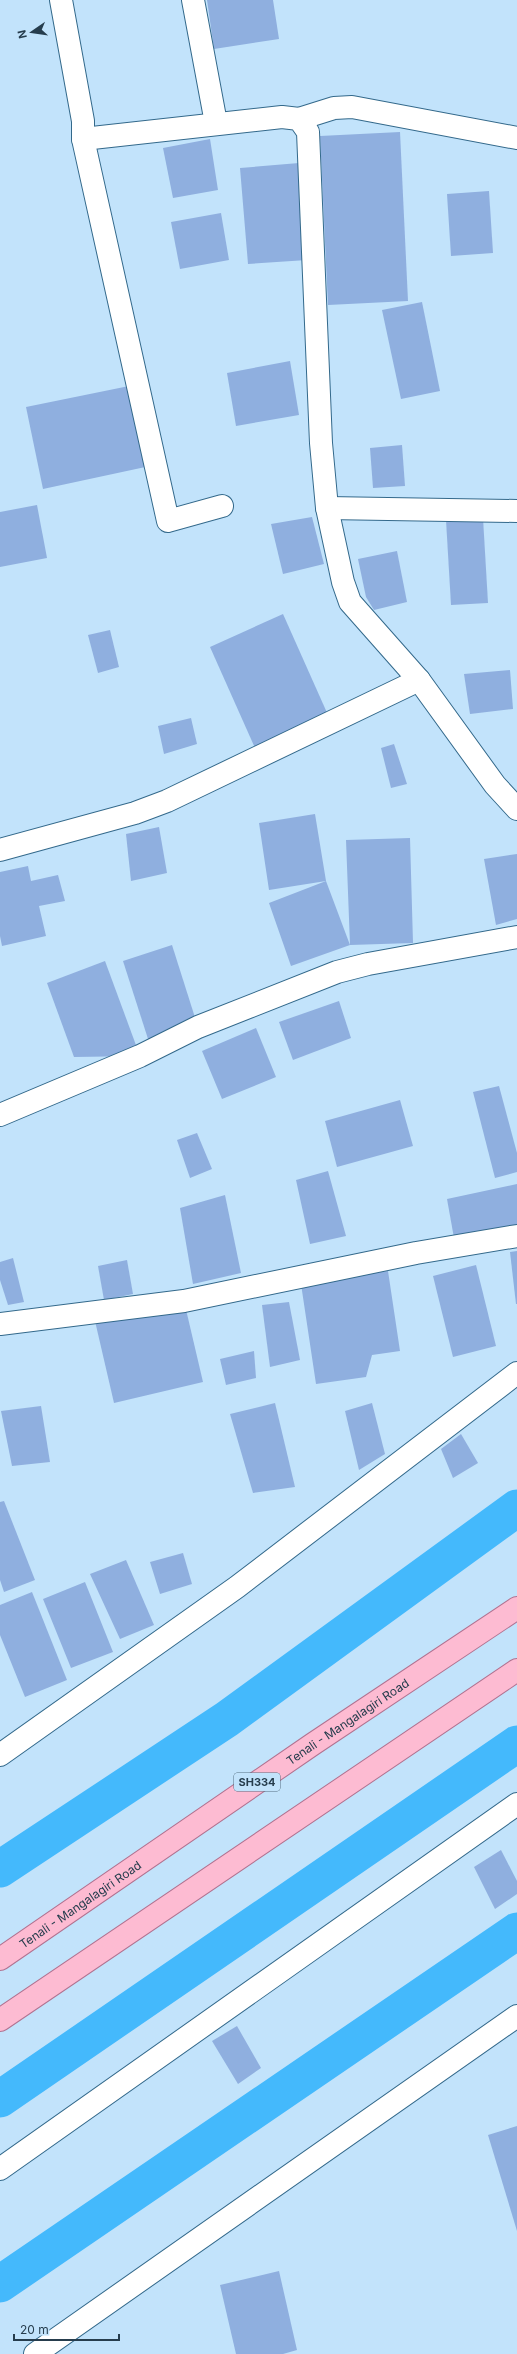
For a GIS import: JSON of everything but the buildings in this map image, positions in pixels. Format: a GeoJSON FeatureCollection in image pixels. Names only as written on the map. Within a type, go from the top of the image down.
{"type":"FeatureCollection","features":[{"type":"Feature","properties":{"kind":"main road","name":"Tenali - Mangalagiri Road"},"geometry":{"type":"LineString","coordinates":[[0,1958],[313,1744],[517,1608]]}},
{"type":"Feature","properties":{"kind":"main road"},"geometry":{"type":"LineString","coordinates":[[0,2020],[517,1670]]}},
{"type":"Feature","properties":{"kind":"street"},"geometry":{"type":"LineString","coordinates":[[61,0],[82,121],[83,139],[168,521],[222,506]]}},
{"type":"Feature","properties":{"kind":"street"},"geometry":{"type":"LineString","coordinates":[[193,0],[216,123]]}},
{"type":"Feature","properties":{"kind":"street"},"geometry":{"type":"LineString","coordinates":[[83,139],[216,123],[282,117],[299,119],[334,108],[352,107],[517,138]]}},
{"type":"Feature","properties":{"kind":"street"},"geometry":{"type":"LineString","coordinates":[[299,119],[308,132],[321,443],[327,508],[343,582],[350,602],[419,680],[495,785],[517,810]]}},
{"type":"Feature","properties":{"kind":"street"},"geometry":{"type":"LineString","coordinates":[[327,508],[517,510]]}},
{"type":"Feature","properties":{"kind":"street"},"geometry":{"type":"LineString","coordinates":[[0,850],[135,813],[167,801],[419,680]]}},
{"type":"Feature","properties":{"kind":"street"},"geometry":{"type":"LineString","coordinates":[[0,1115],[140,1056],[198,1027],[336,972],[368,964],[517,937]]}},
{"type":"Feature","properties":{"kind":"street"},"geometry":{"type":"LineString","coordinates":[[0,1324],[184,1301],[416,1253],[517,1236]]}},
{"type":"Feature","properties":{"kind":"street"},"geometry":{"type":"LineString","coordinates":[[0,1755],[237,1587],[517,1373]]}},
{"type":"Feature","properties":{"kind":"street"},"geometry":{"type":"LineString","coordinates":[[0,2169],[517,1804]]}},
{"type":"Feature","properties":{"kind":"street"},"geometry":{"type":"LineString","coordinates":[[35,2354],[517,2016]]}},
{"type":"Feature","properties":{"kind":"waterway"},"geometry":{"type":"LineString","coordinates":[[0,1869],[227,1719],[517,1508]]}},
{"type":"Feature","properties":{"kind":"waterway"},"geometry":{"type":"LineString","coordinates":[[0,2099],[517,1744]]}},
{"type":"Feature","properties":{"kind":"waterway"},"geometry":{"type":"LineString","coordinates":[[0,2284],[517,1931]]}}]}
